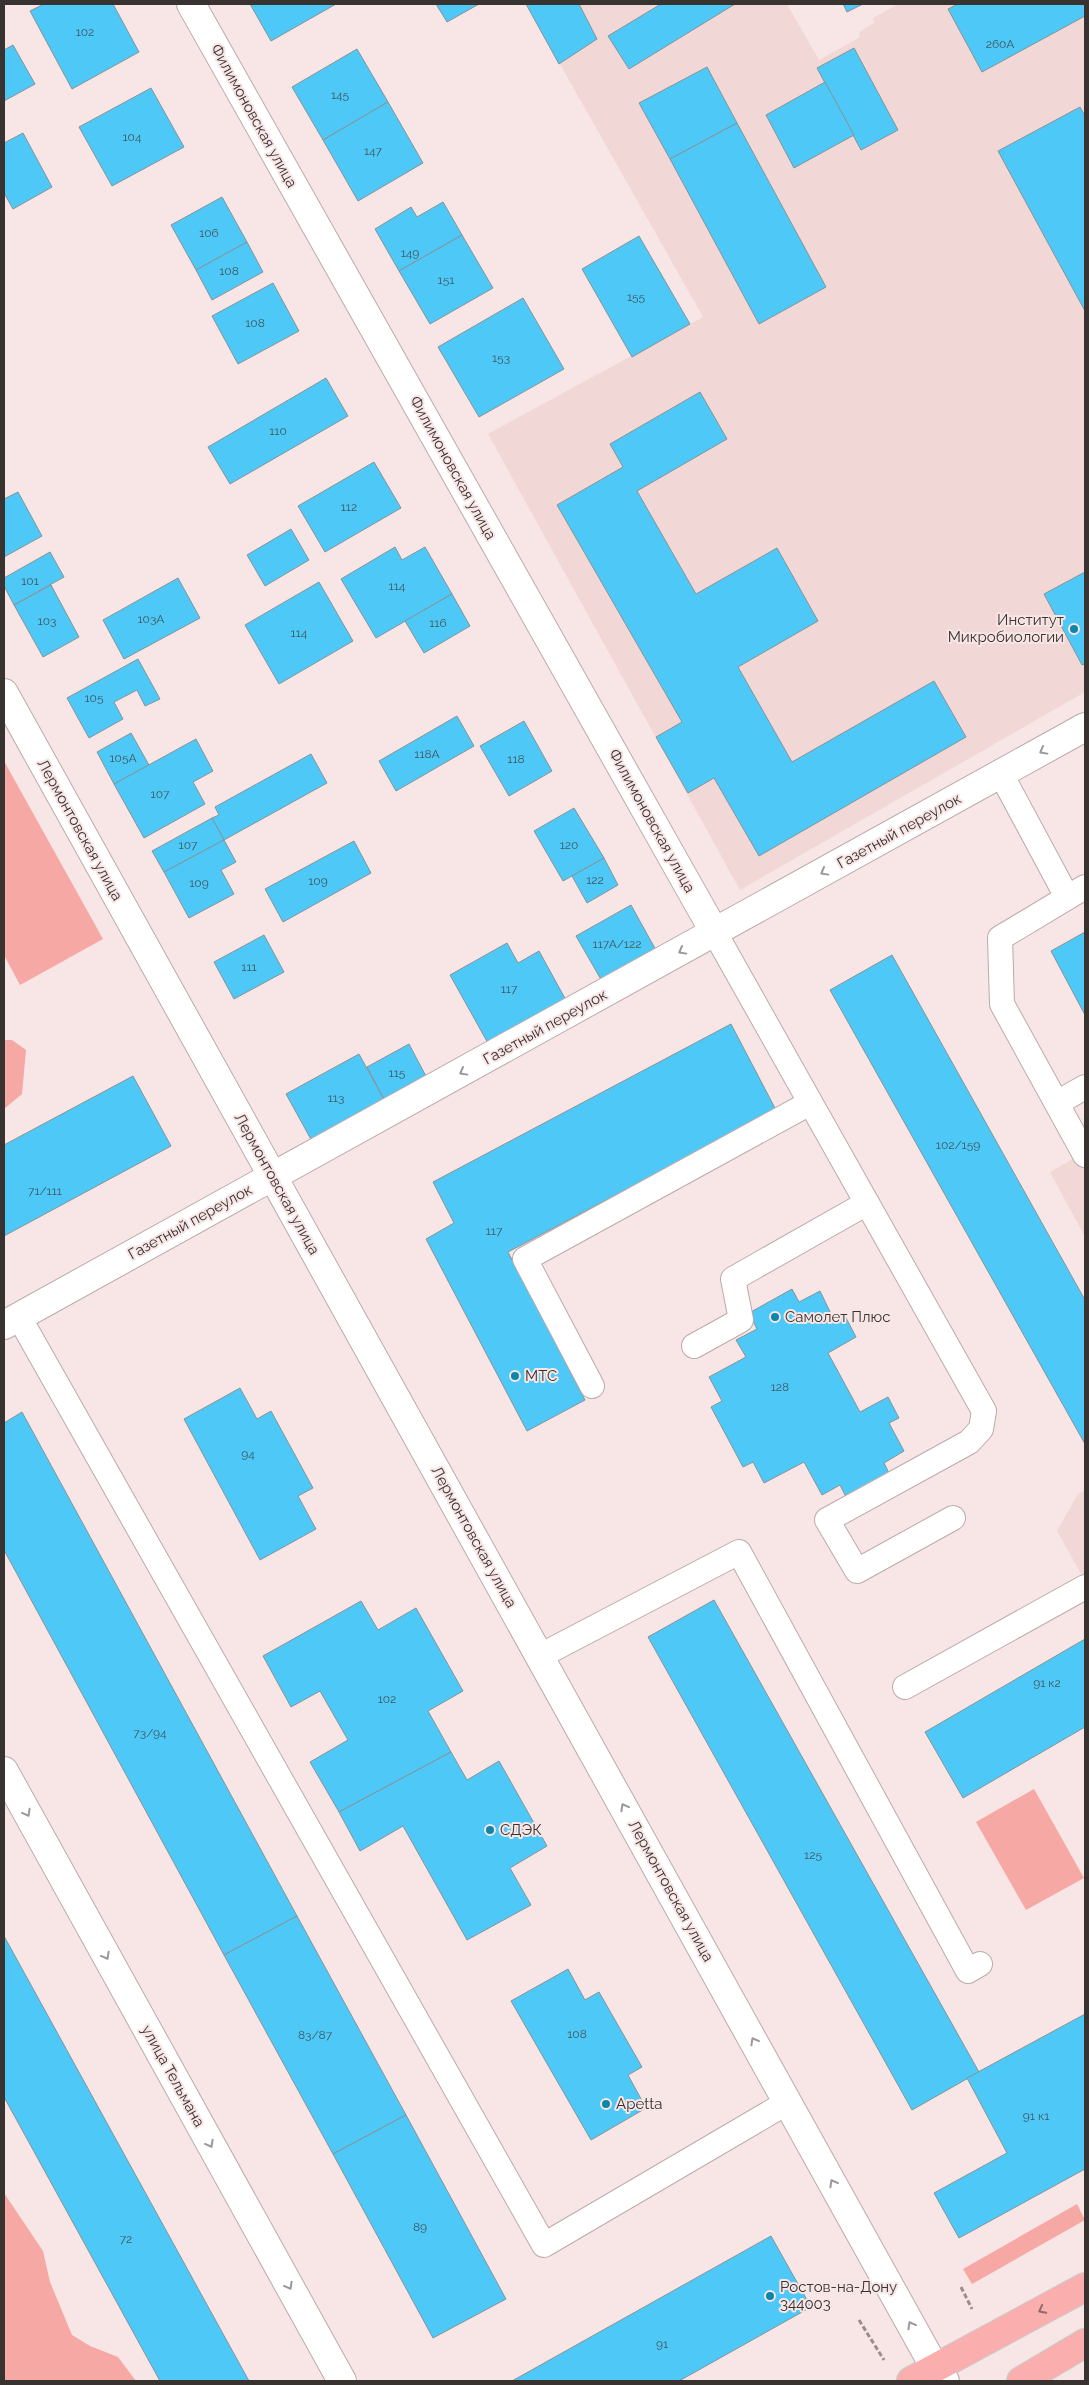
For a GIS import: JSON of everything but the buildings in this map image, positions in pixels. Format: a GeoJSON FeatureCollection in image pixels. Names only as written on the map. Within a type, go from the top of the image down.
{"type":"FeatureCollection","features":[{"type":"Feature","properties":{"kind":"main road"},"geometry":{"type":"LineString","coordinates":[[911,2381],[940,2375],[1085,2287]]}},
{"type":"Feature","properties":{"kind":"main road"},"geometry":{"type":"LineString","coordinates":[[1021,2381],[1085,2343]]}},
{"type":"Feature","properties":{"kind":"street","name":"Филимоновская улица"},"geometry":{"type":"LineString","coordinates":[[191,4],[715,933]]}},
{"type":"Feature","properties":{"kind":"street","name":"Лермонтовская улица"},"geometry":{"type":"LineString","coordinates":[[4,693],[940,2375]]}},
{"type":"Feature","properties":{"kind":"street","name":"Газетный переулок"},"geometry":{"type":"LineString","coordinates":[[11,1321],[1085,727]]}},
{"type":"Feature","properties":{"kind":"street","name":"улица Тельмана"},"geometry":{"type":"LineString","coordinates":[[6,1780],[342,2381]]}},
{"type":"Feature","properties":{"kind":"lane"},"geometry":{"type":"LineString","coordinates":[[1001,774],[1076,892],[1000,938],[1002,1004],[1085,1155]]}},
{"type":"Feature","properties":{"kind":"lane"},"geometry":{"type":"LineString","coordinates":[[715,933],[984,1411],[981,1429],[969,1442],[827,1520],[857,1570],[953,1518]]}},
{"type":"Feature","properties":{"kind":"lane"},"geometry":{"type":"LineString","coordinates":[[1057,1103],[1085,1087]]}},
{"type":"Feature","properties":{"kind":"lane"},"geometry":{"type":"LineString","coordinates":[[592,1386],[525,1259],[810,1103]]}},
{"type":"Feature","properties":{"kind":"lane"},"geometry":{"type":"LineString","coordinates":[[694,1346],[741,1320],[733,1279],[867,1203]]}},
{"type":"Feature","properties":{"kind":"lane"},"geometry":{"type":"LineString","coordinates":[[11,1321],[544,2245],[788,2102]]}},
{"type":"Feature","properties":{"kind":"lane"},"geometry":{"type":"LineString","coordinates":[[540,1656],[739,1552],[968,1971],[980,1964]]}},
{"type":"Feature","properties":{"kind":"lane"},"geometry":{"type":"LineString","coordinates":[[905,1687],[1085,1587]]}},
{"type":"Feature","properties":{"kind":"path"},"geometry":{"type":"LineString","coordinates":[[859,2320],[888,2366]]}},
{"type":"Feature","properties":{"kind":"shaded area"},"geometry":{"type":"Polygon","coordinates":[[[526,4],[787,4],[819,60],[860,37],[859,32],[874,23],[873,18],[898,4],[1085,4],[1085,692],[740,890],[488,434],[703,317],[526,4]]]}},
{"type":"Feature","properties":{"kind":"shaded area"},"geometry":{"type":"Polygon","coordinates":[[[4,761],[103,939],[20,985],[4,955],[4,761]]]}},
{"type":"Feature","properties":{"kind":"shaded area"},"geometry":{"type":"Polygon","coordinates":[[[4,1040],[12,1040],[26,1050],[22,1094],[4,1109],[4,1040]]]}},
{"type":"Feature","properties":{"kind":"shaded area"},"geometry":{"type":"Polygon","coordinates":[[[1085,1152],[1085,1237],[1050,1172],[1085,1152]]]}},
{"type":"Feature","properties":{"kind":"shaded area"},"geometry":{"type":"Polygon","coordinates":[[[1085,1490],[1085,1581],[1057,1531],[1078,1494],[1085,1490]]]}},
{"type":"Feature","properties":{"kind":"shaded area"},"geometry":{"type":"Polygon","coordinates":[[[1034,1789],[1084,1878],[1026,1910],[976,1822],[1034,1789]]]}},
{"type":"Feature","properties":{"kind":"shaded area"},"geometry":{"type":"Polygon","coordinates":[[[4,2193],[43,2251],[50,2282],[72,2335],[90,2346],[118,2357],[136,2381],[4,2381],[4,2193]]]}},
{"type":"Feature","properties":{"kind":"shaded area"},"geometry":{"type":"Polygon","coordinates":[[[1077,2204],[1085,2220],[972,2284],[963,2269],[1077,2204]]]}},
{"type":"Feature","properties":{"kind":"place","name":"Институт Микробиологии"},"geometry":{"type":"Point","coordinates":[1074,629]}},
{"type":"Feature","properties":{"kind":"place","name":"Самолет Плюс"},"geometry":{"type":"Point","coordinates":[775,1317]}},
{"type":"Feature","properties":{"kind":"place","name":"МТС"},"geometry":{"type":"Point","coordinates":[515,1376]}},
{"type":"Feature","properties":{"kind":"place","name":"СДЭК"},"geometry":{"type":"Point","coordinates":[490,1830]}},
{"type":"Feature","properties":{"kind":"place","name":"Apetta"},"geometry":{"type":"Point","coordinates":[606,2104]}},
{"type":"Feature","properties":{"kind":"place","name":"Ростов-на-Дону 344003"},"geometry":{"type":"Point","coordinates":[770,2296]}}]}
